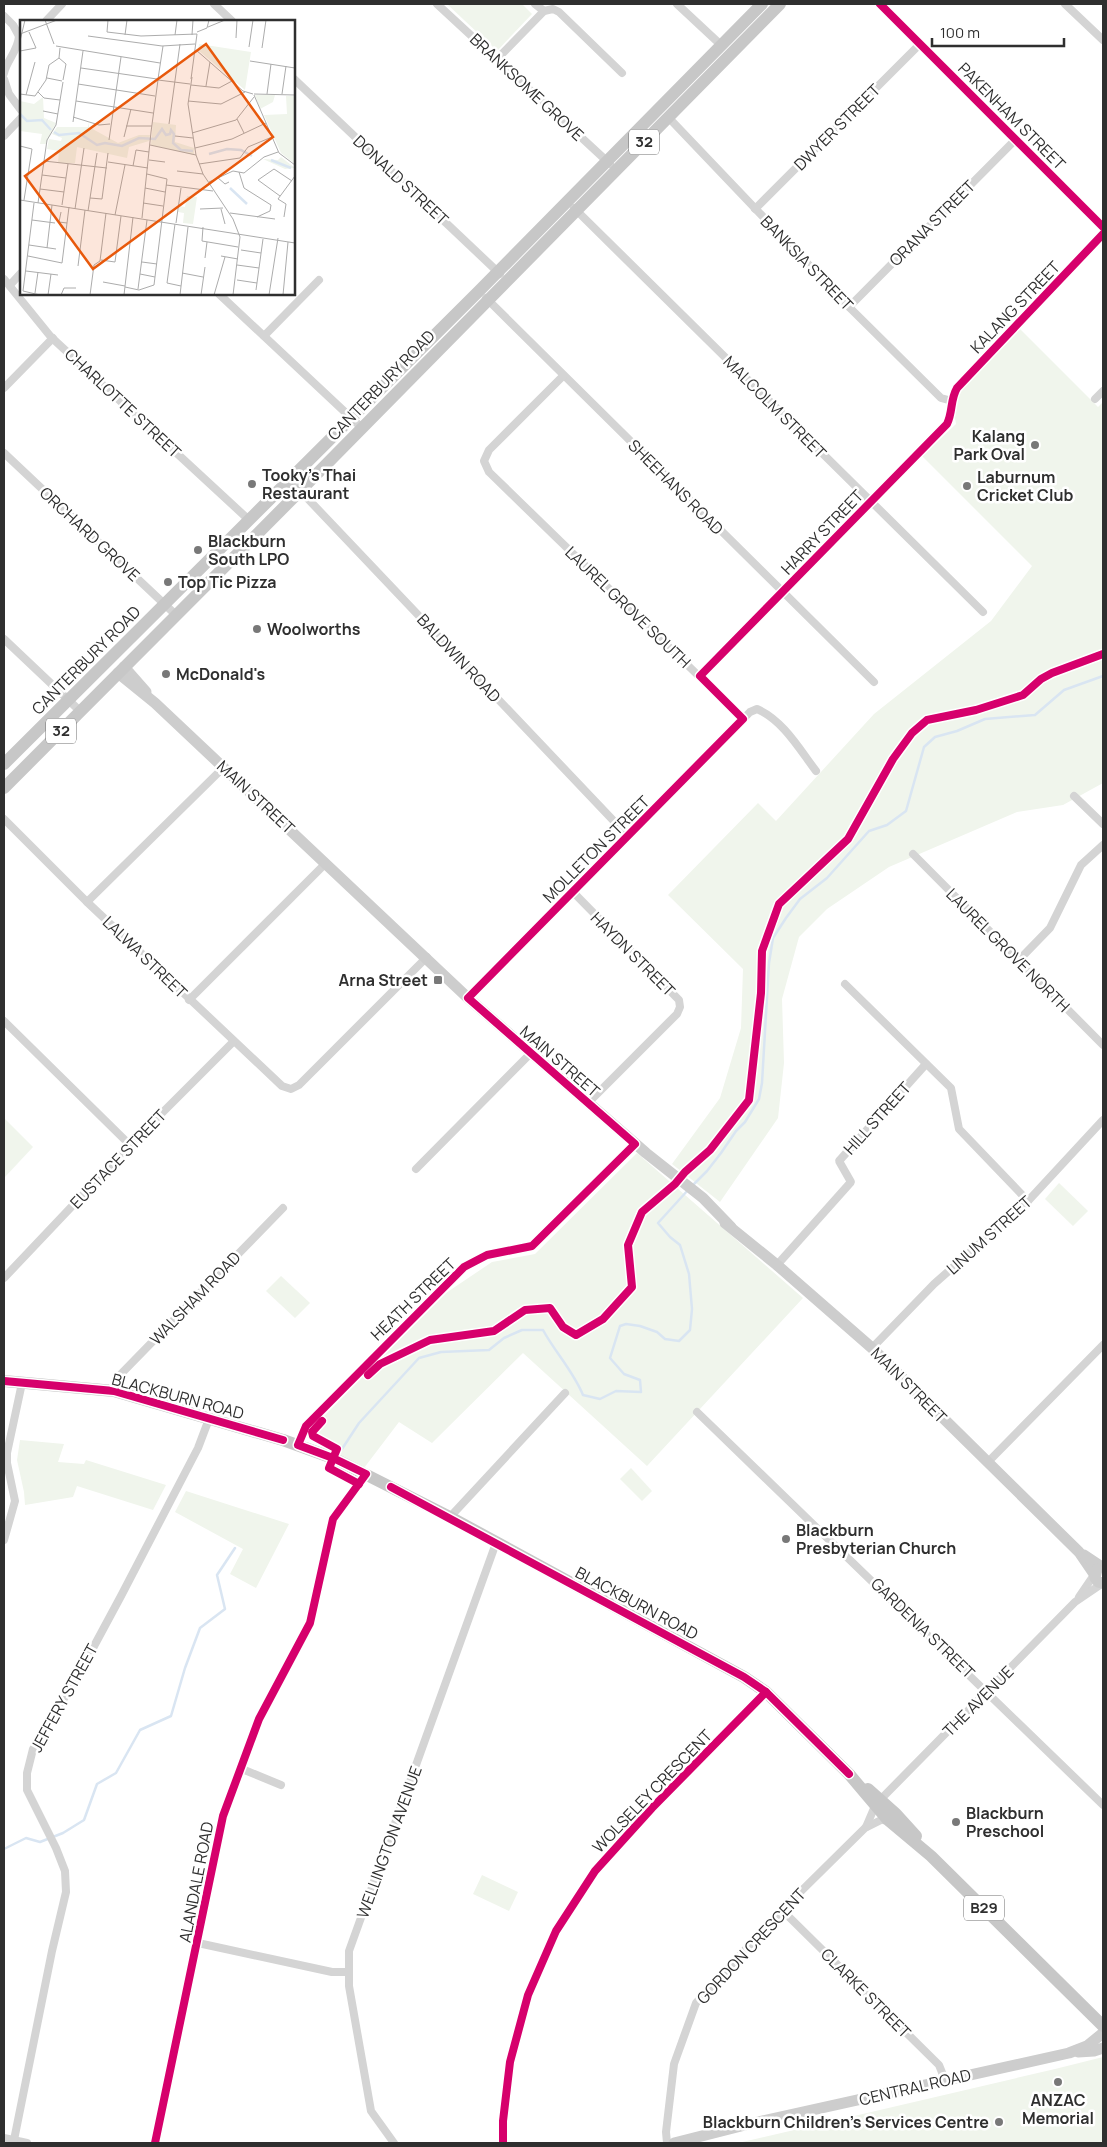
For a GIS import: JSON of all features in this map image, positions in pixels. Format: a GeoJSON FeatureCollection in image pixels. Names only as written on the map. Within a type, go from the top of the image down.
{"type":"FeatureCollection","features":[{"type":"Feature","properties":{"kind":"main road","name":"CANTERBURY ROAD"},"geometry":{"type":"LineString","coordinates":[[4,764],[352,418],[503,276],[572,205],[607,161],[762,4]]}},
{"type":"Feature","properties":{"kind":"main road","name":"CANTERBURY ROAD"},"geometry":{"type":"LineString","coordinates":[[572,205],[616,170],[780,4]]}},
{"type":"Feature","properties":{"kind":"main road","name":"CANTERBURY ROAD"},"geometry":{"type":"LineString","coordinates":[[4,788],[362,428],[484,295]]}},
{"type":"Feature","properties":{"kind":"main road"},"geometry":{"type":"LineString","coordinates":[[110,660],[121,670]]}},
{"type":"Feature","properties":{"kind":"main road","name":"BLACKBURN ROAD"},"geometry":{"type":"LineString","coordinates":[[4,1381],[114,1391],[298,1445],[333,1458],[450,1517],[744,1677],[766,1692],[849,1774],[879,1808],[931,1856],[1103,2026]]}},
{"type":"Feature","properties":{"kind":"main road","name":"BLACKBURN ROAD"},"geometry":{"type":"LineString","coordinates":[[879,1808],[910,1828],[931,1856]]}},
{"type":"Feature","properties":{"kind":"street"},"geometry":{"type":"LineString","coordinates":[[47,20],[62,4]]}},
{"type":"Feature","properties":{"kind":"street"},"geometry":{"type":"LineString","coordinates":[[214,4],[231,20]]}},
{"type":"Feature","properties":{"kind":"street","name":"BRANKSOME GROVE"},"geometry":{"type":"LineString","coordinates":[[437,4],[616,170]]}},
{"type":"Feature","properties":{"kind":"street"},"geometry":{"type":"LineString","coordinates":[[535,4],[544,11]]}},
{"type":"Feature","properties":{"kind":"street"},"geometry":{"type":"LineString","coordinates":[[677,4],[721,45]]}},
{"type":"Feature","properties":{"kind":"street","name":"PAKENHAM STREET"},"geometry":{"type":"LineString","coordinates":[[880,4],[1103,227]]}},
{"type":"Feature","properties":{"kind":"street"},"geometry":{"type":"LineString","coordinates":[[1065,4],[1103,40]]}},
{"type":"Feature","properties":{"kind":"street"},"geometry":{"type":"LineString","coordinates":[[496,60],[544,11],[552,9],[559,12],[622,73]]}},
{"type":"Feature","properties":{"kind":"street"},"geometry":{"type":"LineString","coordinates":[[4,16],[20,36],[18,47],[6,65],[4,73]]}},
{"type":"Feature","properties":{"kind":"street","name":"DWYER STREET"},"geometry":{"type":"LineString","coordinates":[[755,209],[920,44]]}},
{"type":"Feature","properties":{"kind":"street"},"geometry":{"type":"LineString","coordinates":[[4,79],[9,94],[20,109]]}},
{"type":"Feature","properties":{"kind":"street","name":"DONALD STREET"},"geometry":{"type":"LineString","coordinates":[[295,80],[503,276]]}},
{"type":"Feature","properties":{"kind":"street","name":"BANKSIA STREET"},"geometry":{"type":"LineString","coordinates":[[668,117],[849,307],[941,398],[952,401]]}},
{"type":"Feature","properties":{"kind":"street"},"geometry":{"type":"LineString","coordinates":[[4,136],[20,119]]}},
{"type":"Feature","properties":{"kind":"street","name":"ORANA STREET"},"geometry":{"type":"LineString","coordinates":[[849,307],[1016,139]]}},
{"type":"Feature","properties":{"kind":"street","name":"MALCOLM STREET"},"geometry":{"type":"LineString","coordinates":[[572,205],[983,612]]}},
{"type":"Feature","properties":{"kind":"street","name":"KALANG STREET"},"geometry":{"type":"LineString","coordinates":[[952,401],[957,388],[1103,234]]}},
{"type":"Feature","properties":{"kind":"street"},"geometry":{"type":"LineString","coordinates":[[7,282],[20,274]]}},
{"type":"Feature","properties":{"kind":"street"},"geometry":{"type":"LineString","coordinates":[[264,336],[319,280]]}},
{"type":"Feature","properties":{"kind":"street","name":"CHARLOTTE STREET"},"geometry":{"type":"LineString","coordinates":[[7,282],[53,338],[249,520]]}},
{"type":"Feature","properties":{"kind":"street"},"geometry":{"type":"LineString","coordinates":[[220,295],[362,428]]}},
{"type":"Feature","properties":{"kind":"street","name":"SHEEHANS ROAD"},"geometry":{"type":"LineString","coordinates":[[484,295],[563,376],[874,682]]}},
{"type":"Feature","properties":{"kind":"street"},"geometry":{"type":"LineString","coordinates":[[4,388],[53,338]]}},
{"type":"Feature","properties":{"kind":"street","name":"LAUREL GROVE SOUTH"},"geometry":{"type":"LineString","coordinates":[[563,376],[490,450],[484,461],[488,472],[743,719]]}},
{"type":"Feature","properties":{"kind":"street"},"geometry":{"type":"LineString","coordinates":[[1096,399],[1103,391]]}},
{"type":"Feature","properties":{"kind":"street","name":"HARRY STREET"},"geometry":{"type":"LineString","coordinates":[[700,676],[947,424],[952,401]]}},
{"type":"Feature","properties":{"kind":"street","name":"ORCHARD GROVE"},"geometry":{"type":"LineString","coordinates":[[4,454],[176,614]]}},
{"type":"Feature","properties":{"kind":"street","name":"BALDWIN ROAD"},"geometry":{"type":"LineString","coordinates":[[290,480],[628,836]]}},
{"type":"Feature","properties":{"kind":"street"},"geometry":{"type":"LineString","coordinates":[[4,639],[80,712]]}},
{"type":"Feature","properties":{"kind":"street","name":"MAIN STREET"},"geometry":{"type":"LineString","coordinates":[[121,670],[130,685],[155,703],[530,1054],[872,1348],[1101,1573]]}},
{"type":"Feature","properties":{"kind":"street"},"geometry":{"type":"LineString","coordinates":[[743,719],[750,712],[757,709],[766,712],[788,734],[816,771]]}},
{"type":"Feature","properties":{"kind":"street","name":"MOLLETON STREET"},"geometry":{"type":"LineString","coordinates":[[468,998],[743,719]]}},
{"type":"Feature","properties":{"kind":"street"},"geometry":{"type":"LineString","coordinates":[[87,902],[224,767]]}},
{"type":"Feature","properties":{"kind":"street"},"geometry":{"type":"LineString","coordinates":[[1074,796],[1103,824]]}},
{"type":"Feature","properties":{"kind":"street","name":"LALWA STREET"},"geometry":{"type":"LineString","coordinates":[[4,819],[87,902],[233,1042],[282,1086],[291,1089],[299,1085],[427,957]]}},
{"type":"Feature","properties":{"kind":"street"},"geometry":{"type":"LineString","coordinates":[[1018,961],[1050,928],[1081,865],[1103,845]]}},
{"type":"Feature","properties":{"kind":"street","name":"LAUREL GROVE NORTH"},"geometry":{"type":"LineString","coordinates":[[913,854],[1103,1046]]}},
{"type":"Feature","properties":{"kind":"street"},"geometry":{"type":"LineString","coordinates":[[189,1000],[326,863]]}},
{"type":"Feature","properties":{"kind":"street","name":"HAYDN STREET"},"geometry":{"type":"LineString","coordinates":[[572,892],[678,1000],[680,1007],[677,1014],[588,1103]]}},
{"type":"Feature","properties":{"kind":"street"},"geometry":{"type":"LineString","coordinates":[[844,984],[951,1088],[959,1128],[1028,1201]]}},
{"type":"Feature","properties":{"kind":"street"},"geometry":{"type":"LineString","coordinates":[[4,1021],[130,1145]]}},
{"type":"Feature","properties":{"kind":"street","name":"EUSTACE STREET"},"geometry":{"type":"LineString","coordinates":[[4,1278],[130,1145],[233,1042]]}},
{"type":"Feature","properties":{"kind":"street"},"geometry":{"type":"LineString","coordinates":[[416,1168],[530,1054]]}},
{"type":"Feature","properties":{"kind":"street","name":"HILL STREET"},"geometry":{"type":"LineString","coordinates":[[777,1265],[851,1182],[839,1161],[926,1064]]}},
{"type":"Feature","properties":{"kind":"street","name":"LINUM STREET"},"geometry":{"type":"LineString","coordinates":[[872,1348],[934,1284],[1028,1201],[1103,1120]]}},
{"type":"Feature","properties":{"kind":"street","name":"HEATH STREET"},"geometry":{"type":"LineString","coordinates":[[298,1445],[306,1426],[464,1268],[487,1255],[532,1246],[635,1144]]}},
{"type":"Feature","properties":{"kind":"street","name":"WALSHAM ROAD"},"geometry":{"type":"LineString","coordinates":[[114,1391],[119,1376],[283,1208]]}},
{"type":"Feature","properties":{"kind":"street"},"geometry":{"type":"LineString","coordinates":[[988,1462],[1103,1345]]}},
{"type":"Feature","properties":{"kind":"street"},"geometry":{"type":"LineString","coordinates":[[4,1540],[15,1506],[7,1481],[7,1453],[22,1383]]}},
{"type":"Feature","properties":{"kind":"street"},"geometry":{"type":"LineString","coordinates":[[450,1517],[565,1393]]}},
{"type":"Feature","properties":{"kind":"street","name":"GARDENIA STREET"},"geometry":{"type":"LineString","coordinates":[[697,1412],[988,1691],[1103,1805]]}},
{"type":"Feature","properties":{"kind":"street","name":"JEFFERY STREET"},"geometry":{"type":"LineString","coordinates":[[14,2140],[52,1951],[66,1892],[65,1870],[47,1828],[27,1790],[27,1773],[33,1749],[79,1674],[125,1588],[198,1448],[209,1419]]}},
{"type":"Feature","properties":{"kind":"street","name":"ALANDALE ROAD"},"geometry":{"type":"LineString","coordinates":[[155,2143],[224,1816],[259,1719],[310,1623],[333,1520],[366,1474]]}},
{"type":"Feature","properties":{"kind":"street","name":"WELLINGTON AVENUE"},"geometry":{"type":"LineString","coordinates":[[394,2143],[372,2110],[348,1972],[349,1951],[496,1543]]}},
{"type":"Feature","properties":{"kind":"street","name":"THE AVENUE"},"geometry":{"type":"LineString","coordinates":[[879,1808],[1101,1573]]}},
{"type":"Feature","properties":{"kind":"street","name":"WOLSELEY CRESCENT"},"geometry":{"type":"LineString","coordinates":[[503,2143],[503,2121],[510,2062],[528,1994],[556,1931],[595,1871],[652,1808],[766,1692]]}},
{"type":"Feature","properties":{"kind":"street"},"geometry":{"type":"LineString","coordinates":[[242,1769],[281,1785]]}},
{"type":"Feature","properties":{"kind":"street","name":"GORDON CRESCENT"},"geometry":{"type":"LineString","coordinates":[[865,1828],[876,1822],[879,1808]]}},
{"type":"Feature","properties":{"kind":"street","name":"GORDON CRESCENT"},"geometry":{"type":"LineString","coordinates":[[667,2143],[666,2132],[674,2064],[696,2003],[782,1910],[865,1828],[879,1808]]}},
{"type":"Feature","properties":{"kind":"street","name":"CLARKE STREET"},"geometry":{"type":"LineString","coordinates":[[782,1910],[939,2065],[944,2080]]}},
{"type":"Feature","properties":{"kind":"street"},"geometry":{"type":"LineString","coordinates":[[198,1944],[332,1972],[348,1972]]}},
{"type":"Feature","properties":{"kind":"street","name":"CENTRAL ROAD"},"geometry":{"type":"LineString","coordinates":[[1069,2053],[1087,2046],[1103,2033]]}},
{"type":"Feature","properties":{"kind":"street","name":"CENTRAL ROAD"},"geometry":{"type":"LineString","coordinates":[[674,2143],[944,2080],[1069,2053],[1094,2051],[1103,2048]]}},
{"type":"Feature","properties":{"kind":"street"},"geometry":{"type":"LineString","coordinates":[[4,2138],[27,2143]]}},
{"type":"Feature","properties":{"kind":"shaded area"},"geometry":{"type":"Polygon","coordinates":[[[447,4],[522,4],[532,14],[497,51],[447,4]]]}},
{"type":"Feature","properties":{"kind":"shaded area"},"geometry":{"type":"Polygon","coordinates":[[[1019,328],[1098,407],[1103,402],[1103,783],[1063,805],[1017,812],[889,867],[827,909],[799,937],[782,999],[784,1063],[778,1118],[720,1202],[672,1164],[720,1098],[741,1028],[743,969],[668,895],[758,803],[776,821],[874,714],[991,621],[1032,566],[922,456],[956,424],[952,401],[953,395],[1019,328]]]}},
{"type":"Feature","properties":{"kind":"shaded area"},"geometry":{"type":"Polygon","coordinates":[[[4,1118],[33,1147],[4,1178],[4,1118]]]}},
{"type":"Feature","properties":{"kind":"shaded area"},"geometry":{"type":"Polygon","coordinates":[[[637,1153],[803,1298],[647,1466],[523,1353],[432,1443],[399,1422],[364,1468],[310,1440],[309,1431],[446,1293],[492,1262],[535,1254],[637,1153]]]}},
{"type":"Feature","properties":{"kind":"shaded area"},"geometry":{"type":"Polygon","coordinates":[[[1059,1183],[1088,1211],[1073,1226],[1045,1199],[1059,1183]]]}},
{"type":"Feature","properties":{"kind":"shaded area"},"geometry":{"type":"Polygon","coordinates":[[[281,1276],[310,1303],[295,1318],[266,1291],[281,1276]]]}},
{"type":"Feature","properties":{"kind":"shaded area"},"geometry":{"type":"Polygon","coordinates":[[[20,1440],[64,1444],[58,1462],[84,1464],[86,1460],[166,1485],[153,1510],[77,1486],[73,1497],[25,1505],[17,1460],[20,1440]]]}},
{"type":"Feature","properties":{"kind":"shaded area"},"geometry":{"type":"Polygon","coordinates":[[[631,1468],[652,1491],[642,1501],[620,1479],[631,1468]]]}},
{"type":"Feature","properties":{"kind":"shaded area"},"geometry":{"type":"Polygon","coordinates":[[[186,1491],[289,1524],[256,1588],[230,1574],[243,1549],[175,1512],[186,1491]]]}},
{"type":"Feature","properties":{"kind":"shaded area"},"geometry":{"type":"Polygon","coordinates":[[[482,1875],[518,1892],[509,1911],[473,1894],[482,1875]]]}},
{"type":"Feature","properties":{"kind":"shaded area"},"geometry":{"type":"Polygon","coordinates":[[[1103,2057],[1103,2143],[738,2143],[1055,2069],[1103,2057]]]}},
{"type":"Feature","properties":{"kind":"waterway"},"geometry":{"type":"LineString","coordinates":[[692,1186],[707,1171],[736,1131],[745,1122],[759,1099],[762,1083],[769,963],[773,938],[800,899],[827,878],[869,831],[887,825],[906,811],[924,747],[935,737],[957,731],[985,719],[1035,715],[1064,690],[1103,676]]}},
{"type":"Feature","properties":{"kind":"waterway"},"geometry":{"type":"LineString","coordinates":[[342,1449],[359,1423],[419,1358],[441,1352],[489,1350],[504,1338],[522,1330],[543,1330],[583,1395],[600,1399],[616,1391],[641,1392],[640,1380],[624,1374],[610,1358],[620,1326],[626,1324],[640,1326],[657,1332],[665,1339],[679,1341],[690,1330],[692,1309],[689,1274],[680,1245],[658,1223],[688,1190]]}},
{"type":"Feature","properties":{"kind":"waterway"},"geometry":{"type":"LineString","coordinates":[[4,1849],[26,1838],[40,1842],[63,1833],[84,1820],[97,1784],[116,1773],[140,1730],[171,1716],[185,1668],[200,1628],[225,1609],[217,1575],[235,1548]]}},
{"type":"Feature","properties":{"kind":"cycle path"},"geometry":{"type":"LineString","coordinates":[[880,4],[1103,227]]}},
{"type":"Feature","properties":{"kind":"cycle path"},"geometry":{"type":"LineString","coordinates":[[155,2143],[223,1816],[259,1719],[310,1623],[333,1519],[366,1474],[333,1458],[298,1445],[306,1426],[464,1267],[487,1255],[532,1246],[635,1144],[468,998],[743,719],[700,676],[947,424],[957,388],[1103,234]]}},
{"type":"Feature","properties":{"kind":"cycle path"},"geometry":{"type":"LineString","coordinates":[[368,1375],[380,1364],[430,1340],[494,1331],[525,1310],[550,1308],[563,1327],[576,1335],[603,1319],[632,1287],[628,1245],[642,1212],[675,1184],[685,1172],[710,1150],[749,1100],[761,993],[762,951],[779,904],[848,839],[893,759],[912,733],[927,720],[976,710],[1023,695],[1041,679],[1052,673],[1103,654]]}},
{"type":"Feature","properties":{"kind":"cycle path"},"geometry":{"type":"LineString","coordinates":[[4,1381],[114,1391],[283,1440]]}},
{"type":"Feature","properties":{"kind":"cycle path"},"geometry":{"type":"LineString","coordinates":[[322,1421],[312,1432],[313,1436],[337,1449],[329,1468],[359,1484]]}},
{"type":"Feature","properties":{"kind":"cycle path"},"geometry":{"type":"LineString","coordinates":[[391,1487],[744,1677],[766,1692],[849,1774]]}},
{"type":"Feature","properties":{"kind":"cycle path"},"geometry":{"type":"LineString","coordinates":[[503,2143],[503,2121],[510,2062],[528,1995],[556,1931],[595,1871],[652,1808],[766,1692]]}},
{"type":"Feature","properties":{"kind":"place","name":"Kalang Park Oval"},"geometry":{"type":"Point","coordinates":[1035,445]}},
{"type":"Feature","properties":{"kind":"place","name":"Tooky's Thai Restaurant"},"geometry":{"type":"Point","coordinates":[252,484]}},
{"type":"Feature","properties":{"kind":"place","name":"Laburnum Cricket Club"},"geometry":{"type":"Point","coordinates":[967,486]}},
{"type":"Feature","properties":{"kind":"place","name":"Blackburn South LPO"},"geometry":{"type":"Point","coordinates":[198,550]}},
{"type":"Feature","properties":{"kind":"place","name":"Top Tic Pizza"},"geometry":{"type":"Point","coordinates":[168,582]}},
{"type":"Feature","properties":{"kind":"place","name":"Woolworths"},"geometry":{"type":"Point","coordinates":[257,629]}},
{"type":"Feature","properties":{"kind":"place","name":"McDonald's"},"geometry":{"type":"Point","coordinates":[166,674]}},
{"type":"Feature","properties":{"kind":"place","name":"Arna Street"},"geometry":{"type":"Point","coordinates":[438,980]}},
{"type":"Feature","properties":{"kind":"place","name":"Blackburn Presbyterian Church"},"geometry":{"type":"Point","coordinates":[786,1539]}},
{"type":"Feature","properties":{"kind":"place","name":"Blackburn Preschool"},"geometry":{"type":"Point","coordinates":[956,1822]}},
{"type":"Feature","properties":{"kind":"place","name":"ANZAC Memorial"},"geometry":{"type":"Point","coordinates":[1058,2082]}},
{"type":"Feature","properties":{"kind":"place","name":"Blackburn Children's Services Centre"},"geometry":{"type":"Point","coordinates":[999,2122]}}]}
